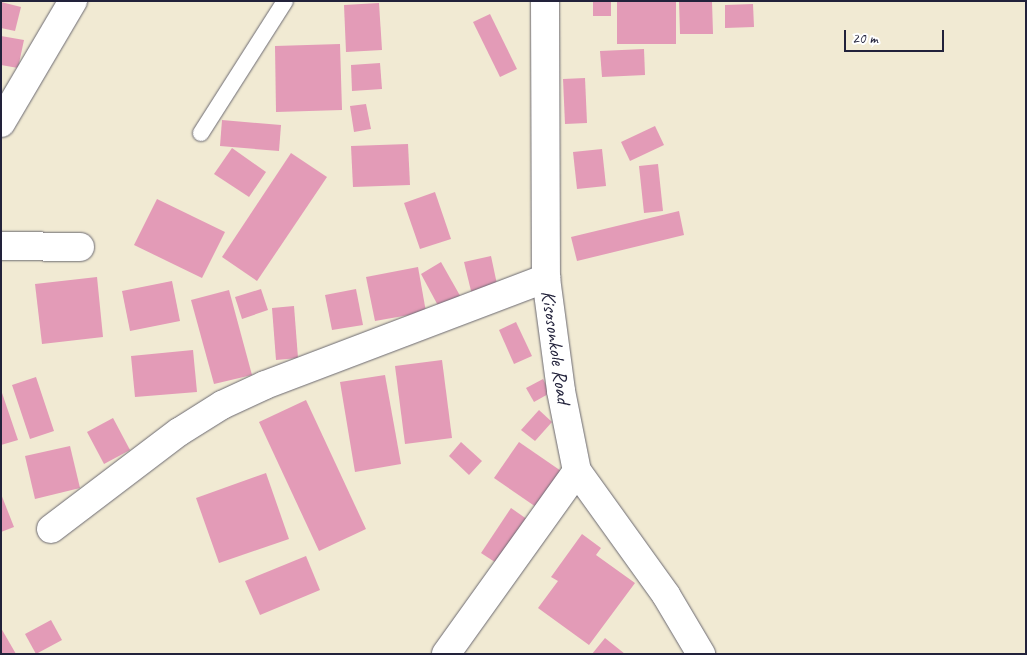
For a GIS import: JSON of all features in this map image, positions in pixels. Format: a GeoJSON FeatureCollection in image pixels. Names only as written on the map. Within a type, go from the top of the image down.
{"type":"FeatureCollection","features":[{"type":"Feature","properties":{"kind":"street"},"geometry":{"type":"LineString","coordinates":[[1,123],[73,1]]}},
{"type":"Feature","properties":{"kind":"street","name":"Kisosonkole Road"},"geometry":{"type":"LineString","coordinates":[[545,1],[546,278],[561,391],[578,471],[666,595],[701,654]]}},
{"type":"Feature","properties":{"kind":"street"},"geometry":{"type":"LineString","coordinates":[[1,246],[80,247]]}},
{"type":"Feature","properties":{"kind":"street"},"geometry":{"type":"LineString","coordinates":[[51,529],[178,432],[222,405],[265,385],[546,278]]}},
{"type":"Feature","properties":{"kind":"street"},"geometry":{"type":"LineString","coordinates":[[446,654],[578,471]]}},
{"type":"Feature","properties":{"kind":"lane"},"geometry":{"type":"LineString","coordinates":[[201,133],[285,1]]}},
{"type":"Feature","properties":{"kind":"building"},"geometry":{"type":"Polygon","coordinates":[[[593,1],[611,1],[611,16],[593,16],[593,1]]]}},
{"type":"Feature","properties":{"kind":"building"},"geometry":{"type":"Polygon","coordinates":[[[617,1],[676,1],[676,44],[617,44],[617,1]]]}},
{"type":"Feature","properties":{"kind":"building"},"geometry":{"type":"Polygon","coordinates":[[[679,1],[712,1],[713,34],[680,34],[679,1]]]}},
{"type":"Feature","properties":{"kind":"building"},"geometry":{"type":"Polygon","coordinates":[[[1,2],[21,7],[15,31],[1,28],[1,2]]]}},
{"type":"Feature","properties":{"kind":"building"},"geometry":{"type":"Polygon","coordinates":[[[379,3],[382,50],[346,52],[344,5],[379,3]]]}},
{"type":"Feature","properties":{"kind":"building"},"geometry":{"type":"Polygon","coordinates":[[[753,4],[754,27],[725,28],[725,5],[753,4]]]}},
{"type":"Feature","properties":{"kind":"building"},"geometry":{"type":"Polygon","coordinates":[[[490,14],[517,69],[500,77],[473,22],[490,14]]]}},
{"type":"Feature","properties":{"kind":"building"},"geometry":{"type":"Polygon","coordinates":[[[1,36],[24,40],[18,68],[1,65],[1,36]]]}},
{"type":"Feature","properties":{"kind":"building"},"geometry":{"type":"Polygon","coordinates":[[[340,44],[342,110],[276,112],[275,46],[340,44]]]}},
{"type":"Feature","properties":{"kind":"building"},"geometry":{"type":"Polygon","coordinates":[[[644,49],[645,75],[602,77],[600,51],[644,49]]]}},
{"type":"Feature","properties":{"kind":"building"},"geometry":{"type":"Polygon","coordinates":[[[380,63],[382,89],[352,91],[351,65],[380,63]]]}},
{"type":"Feature","properties":{"kind":"building"},"geometry":{"type":"Polygon","coordinates":[[[585,78],[587,123],[565,124],[563,79],[585,78]]]}},
{"type":"Feature","properties":{"kind":"building"},"geometry":{"type":"Polygon","coordinates":[[[366,104],[371,129],[354,132],[350,106],[366,104]]]}},
{"type":"Feature","properties":{"kind":"building"},"geometry":{"type":"Polygon","coordinates":[[[222,120],[281,125],[279,151],[220,146],[222,120]]]}},
{"type":"Feature","properties":{"kind":"building"},"geometry":{"type":"Polygon","coordinates":[[[655,126],[664,145],[630,161],[621,142],[655,126]]]}},
{"type":"Feature","properties":{"kind":"building"},"geometry":{"type":"Polygon","coordinates":[[[408,144],[410,185],[353,187],[351,146],[408,144]]]}},
{"type":"Feature","properties":{"kind":"building"},"geometry":{"type":"Polygon","coordinates":[[[232,148],[266,172],[249,197],[214,174],[232,148]]]}},
{"type":"Feature","properties":{"kind":"building"},"geometry":{"type":"Polygon","coordinates":[[[602,149],[606,186],[577,189],[573,152],[602,149]]]}},
{"type":"Feature","properties":{"kind":"building"},"geometry":{"type":"Polygon","coordinates":[[[291,153],[327,177],[257,281],[222,257],[291,153]]]}},
{"type":"Feature","properties":{"kind":"building"},"geometry":{"type":"Polygon","coordinates":[[[658,164],[663,211],[644,213],[639,166],[658,164]]]}},
{"type":"Feature","properties":{"kind":"building"},"geometry":{"type":"Polygon","coordinates":[[[435,192],[451,239],[420,249],[404,203],[435,192]]]}},
{"type":"Feature","properties":{"kind":"building"},"geometry":{"type":"Polygon","coordinates":[[[157,199],[225,232],[202,278],[134,245],[157,199]]]}},
{"type":"Feature","properties":{"kind":"building"},"geometry":{"type":"Polygon","coordinates":[[[679,211],[684,235],[577,261],[571,237],[679,211]]]}},
{"type":"Feature","properties":{"kind":"building"},"geometry":{"type":"Polygon","coordinates":[[[491,256],[498,289],[472,295],[464,262],[491,256]]]}},
{"type":"Feature","properties":{"kind":"building"},"geometry":{"type":"Polygon","coordinates":[[[441,262],[463,301],[442,313],[421,274],[441,262]]]}},
{"type":"Feature","properties":{"kind":"building"},"geometry":{"type":"Polygon","coordinates":[[[418,267],[426,312],[375,321],[366,277],[418,267]]]}},
{"type":"Feature","properties":{"kind":"building"},"geometry":{"type":"Polygon","coordinates":[[[97,277],[103,337],[42,344],[35,284],[97,277]]]}},
{"type":"Feature","properties":{"kind":"building"},"geometry":{"type":"Polygon","coordinates":[[[172,281],[180,321],[130,331],[122,291],[172,281]]]}},
{"type":"Feature","properties":{"kind":"building"},"geometry":{"type":"Polygon","coordinates":[[[261,289],[268,310],[242,319],[235,297],[261,289]]]}},
{"type":"Feature","properties":{"kind":"building"},"geometry":{"type":"Polygon","coordinates":[[[356,289],[363,325],[332,330],[325,295],[356,289]]]}},
{"type":"Feature","properties":{"kind":"building"},"geometry":{"type":"Polygon","coordinates":[[[229,290],[252,375],[214,384],[191,300],[229,290]]]}},
{"type":"Feature","properties":{"kind":"building"},"geometry":{"type":"Polygon","coordinates":[[[294,306],[298,358],[276,360],[272,308],[294,306]]]}},
{"type":"Feature","properties":{"kind":"building"},"geometry":{"type":"Polygon","coordinates":[[[516,322],[532,356],[514,364],[499,330],[516,322]]]}},
{"type":"Feature","properties":{"kind":"building"},"geometry":{"type":"Polygon","coordinates":[[[193,350],[197,392],[135,397],[131,356],[193,350]]]}},
{"type":"Feature","properties":{"kind":"building"},"geometry":{"type":"Polygon","coordinates":[[[442,360],[452,438],[405,444],[395,366],[442,360]]]}},
{"type":"Feature","properties":{"kind":"building"},"geometry":{"type":"Polygon","coordinates":[[[385,375],[401,464],[355,472],[340,382],[385,375]]]}},
{"type":"Feature","properties":{"kind":"building"},"geometry":{"type":"Polygon","coordinates":[[[36,377],[54,431],[30,439],[12,385],[36,377]]]}},
{"type":"Feature","properties":{"kind":"building"},"geometry":{"type":"Polygon","coordinates":[[[543,379],[550,393],[534,402],[526,388],[543,379]]]}},
{"type":"Feature","properties":{"kind":"building"},"geometry":{"type":"Polygon","coordinates":[[[1,390],[18,440],[1,445],[1,390]]]}},
{"type":"Feature","properties":{"kind":"building"},"geometry":{"type":"Polygon","coordinates":[[[306,400],[366,529],[319,551],[259,422],[306,400]]]}},
{"type":"Feature","properties":{"kind":"building"},"geometry":{"type":"Polygon","coordinates":[[[539,410],[552,422],[535,441],[521,430],[539,410]]]}},
{"type":"Feature","properties":{"kind":"building"},"geometry":{"type":"Polygon","coordinates":[[[113,418],[130,450],[104,464],[87,432],[113,418]]]}},
{"type":"Feature","properties":{"kind":"building"},"geometry":{"type":"Polygon","coordinates":[[[461,442],[482,461],[469,475],[449,456],[461,442]]]}},
{"type":"Feature","properties":{"kind":"building"},"geometry":{"type":"Polygon","coordinates":[[[519,442],[564,473],[539,509],[494,478],[519,442]]]}},
{"type":"Feature","properties":{"kind":"building"},"geometry":{"type":"Polygon","coordinates":[[[70,446],[80,488],[35,499],[25,456],[70,446]]]}},
{"type":"Feature","properties":{"kind":"building"},"geometry":{"type":"Polygon","coordinates":[[[266,473],[289,539],[219,563],[196,498],[266,473]]]}},
{"type":"Feature","properties":{"kind":"building"},"geometry":{"type":"Polygon","coordinates":[[[1,494],[14,527],[1,532],[1,494]]]}},
{"type":"Feature","properties":{"kind":"building"},"geometry":{"type":"Polygon","coordinates":[[[511,508],[531,522],[501,566],[481,553],[511,508]]]}},
{"type":"Feature","properties":{"kind":"building"},"geometry":{"type":"Polygon","coordinates":[[[582,534],[601,548],[596,555],[635,583],[589,645],[538,608],[558,581],[551,577],[582,534]]]}},
{"type":"Feature","properties":{"kind":"building"},"geometry":{"type":"Polygon","coordinates":[[[306,556],[320,590],[260,615],[245,581],[306,556]]]}},
{"type":"Feature","properties":{"kind":"building"},"geometry":{"type":"Polygon","coordinates":[[[51,620],[62,640],[36,654],[25,634],[51,620]]]}},
{"type":"Feature","properties":{"kind":"building"},"geometry":{"type":"Polygon","coordinates":[[[1,628],[16,654],[1,654],[1,628]]]}},
{"type":"Feature","properties":{"kind":"building"},"geometry":{"type":"Polygon","coordinates":[[[605,638],[625,654],[592,654],[605,638]]]}}]}
